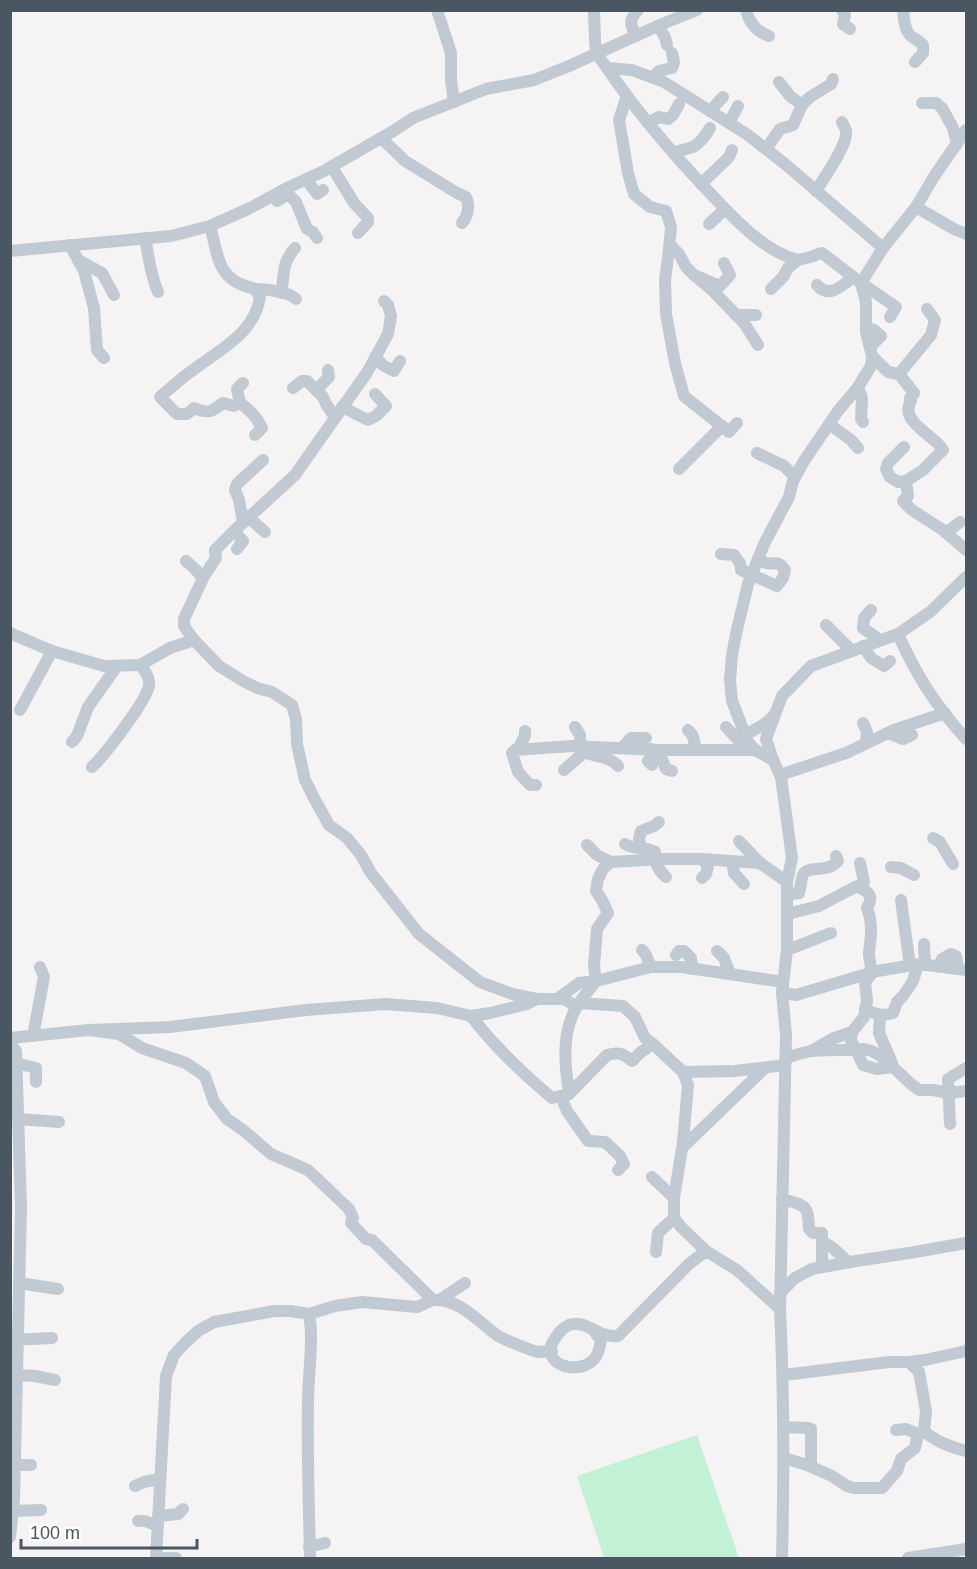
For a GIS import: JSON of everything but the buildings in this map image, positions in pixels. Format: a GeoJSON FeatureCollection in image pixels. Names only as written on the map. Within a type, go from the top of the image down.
{"type":"FeatureCollection","features":[{"type":"Feature","properties":{"kind":"street"},"geometry":{"type":"LineString","coordinates":[[437,10],[451,53],[454,102]]}},
{"type":"Feature","properties":{"kind":"street"},"geometry":{"type":"LineString","coordinates":[[594,10],[596,54],[648,123],[725,209],[776,252],[798,260]]}},
{"type":"Feature","properties":{"kind":"street"},"geometry":{"type":"LineString","coordinates":[[636,36],[630,23],[638,10]]}},
{"type":"Feature","properties":{"kind":"street"},"geometry":{"type":"LineString","coordinates":[[746,10],[750,23],[769,36]]}},
{"type":"Feature","properties":{"kind":"street"},"geometry":{"type":"LineString","coordinates":[[842,10],[845,15],[843,24],[850,29]]}},
{"type":"Feature","properties":{"kind":"street"},"geometry":{"type":"LineString","coordinates":[[903,10],[905,27],[910,35],[923,45],[923,53],[915,62]]}},
{"type":"Feature","properties":{"kind":"street"},"geometry":{"type":"LineString","coordinates":[[10,252],[171,236],[210,226],[332,167],[413,118],[486,89],[534,80],[636,36],[682,13],[701,13]]}},
{"type":"Feature","properties":{"kind":"street"},"geometry":{"type":"LineString","coordinates":[[653,77],[659,71],[672,68],[674,62],[665,37],[658,26]]}},
{"type":"Feature","properties":{"kind":"street"},"geometry":{"type":"LineString","coordinates":[[607,68],[632,70],[653,77],[677,89],[748,135],[883,248]]}},
{"type":"Feature","properties":{"kind":"street"},"geometry":{"type":"LineString","coordinates":[[766,149],[780,129],[793,125],[802,105],[831,84],[833,79]]}},
{"type":"Feature","properties":{"kind":"street"},"geometry":{"type":"LineString","coordinates":[[779,82],[790,96],[802,105]]}},
{"type":"Feature","properties":{"kind":"street"},"geometry":{"type":"LineString","coordinates":[[627,96],[620,120],[628,173],[634,194],[650,207],[666,211],[671,227],[665,280],[666,314],[684,396],[729,432],[737,423]]}},
{"type":"Feature","properties":{"kind":"street"},"geometry":{"type":"LineString","coordinates":[[710,111],[723,98]]}},
{"type":"Feature","properties":{"kind":"street"},"geometry":{"type":"LineString","coordinates":[[922,103],[936,103],[942,108],[953,128],[957,144]]}},
{"type":"Feature","properties":{"kind":"street"},"geometry":{"type":"LineString","coordinates":[[648,123],[659,117],[668,119],[679,104]]}},
{"type":"Feature","properties":{"kind":"street"},"geometry":{"type":"LineString","coordinates":[[729,123],[738,106]]}},
{"type":"Feature","properties":{"kind":"street"},"geometry":{"type":"LineString","coordinates":[[816,191],[844,142],[846,131],[842,122]]}},
{"type":"Feature","properties":{"kind":"street"},"geometry":{"type":"LineString","coordinates":[[674,153],[693,147],[704,138],[710,128]]}},
{"type":"Feature","properties":{"kind":"street"},"geometry":{"type":"LineString","coordinates":[[817,285],[821,290],[830,292],[857,280],[916,207],[966,130]]}},
{"type":"Feature","properties":{"kind":"street"},"geometry":{"type":"LineString","coordinates":[[381,138],[405,161],[466,197],[469,210],[462,223]]}},
{"type":"Feature","properties":{"kind":"street"},"geometry":{"type":"LineString","coordinates":[[701,184],[729,157],[732,150]]}},
{"type":"Feature","properties":{"kind":"street"},"geometry":{"type":"LineString","coordinates":[[332,167],[354,203],[368,218],[368,222],[358,233]]}},
{"type":"Feature","properties":{"kind":"street"},"geometry":{"type":"LineString","coordinates":[[306,179],[317,194],[323,190]]}},
{"type":"Feature","properties":{"kind":"street"},"geometry":{"type":"LineString","coordinates":[[262,202],[270,205],[288,194],[296,201],[307,229],[317,238]]}},
{"type":"Feature","properties":{"kind":"street"},"geometry":{"type":"LineString","coordinates":[[916,207],[966,234]]}},
{"type":"Feature","properties":{"kind":"street"},"geometry":{"type":"LineString","coordinates":[[709,224],[725,209]]}},
{"type":"Feature","properties":{"kind":"street"},"geometry":{"type":"LineString","coordinates":[[954,229],[966,225]]}},
{"type":"Feature","properties":{"kind":"street"},"geometry":{"type":"LineString","coordinates":[[210,226],[219,263],[230,277],[255,289],[268,289],[292,295],[296,299]]}},
{"type":"Feature","properties":{"kind":"street"},"geometry":{"type":"LineString","coordinates":[[145,238],[150,273],[158,292]]}},
{"type":"Feature","properties":{"kind":"street"},"geometry":{"type":"LineString","coordinates":[[70,245],[84,271],[94,308],[97,350],[104,358]]}},
{"type":"Feature","properties":{"kind":"street"},"geometry":{"type":"LineString","coordinates":[[670,245],[679,254],[686,267],[744,323],[758,345]]}},
{"type":"Feature","properties":{"kind":"street"},"geometry":{"type":"LineString","coordinates":[[281,293],[284,266],[287,256],[294,248]]}},
{"type":"Feature","properties":{"kind":"street"},"geometry":{"type":"LineString","coordinates":[[771,289],[783,278],[788,268],[798,260],[822,253],[896,307],[890,316]]}},
{"type":"Feature","properties":{"kind":"street"},"geometry":{"type":"LineString","coordinates":[[78,260],[102,273],[114,295]]}},
{"type":"Feature","properties":{"kind":"street"},"geometry":{"type":"LineString","coordinates":[[694,275],[720,286],[730,275],[724,263]]}},
{"type":"Feature","properties":{"kind":"street"},"geometry":{"type":"LineString","coordinates":[[738,742],[730,680],[732,655],[748,584],[764,544],[789,497],[795,477],[828,424],[858,387],[871,366],[866,327],[866,303],[857,280]]}},
{"type":"Feature","properties":{"kind":"street"},"geometry":{"type":"LineString","coordinates":[[240,403],[234,406],[223,403],[215,410],[204,412],[194,408],[187,414],[177,414],[160,397],[192,370],[230,344],[242,332],[259,308],[260,297],[255,289]]}},
{"type":"Feature","properties":{"kind":"street"},"geometry":{"type":"LineString","coordinates":[[175,647],[184,619],[202,578],[216,558],[215,550],[242,524],[281,495],[368,371],[388,334],[391,316],[388,305],[384,302]]}},
{"type":"Feature","properties":{"kind":"street"},"geometry":{"type":"LineString","coordinates":[[898,374],[931,335],[935,320],[927,309]]}},
{"type":"Feature","properties":{"kind":"street"},"geometry":{"type":"LineString","coordinates":[[736,315],[756,315]]}},
{"type":"Feature","properties":{"kind":"street"},"geometry":{"type":"LineString","coordinates":[[871,352],[888,372],[898,374],[914,393],[907,407],[908,415],[931,439],[940,444],[943,450],[923,470],[906,481],[898,482],[890,477],[886,469],[888,463],[904,447]]}},
{"type":"Feature","properties":{"kind":"street"},"geometry":{"type":"LineString","coordinates":[[375,357],[384,366],[394,371],[400,361]]}},
{"type":"Feature","properties":{"kind":"street"},"geometry":{"type":"LineString","coordinates":[[316,390],[328,377],[328,370]]}},
{"type":"Feature","properties":{"kind":"street"},"geometry":{"type":"LineString","coordinates":[[293,388],[302,381],[307,381],[323,397],[326,404],[339,412],[368,420],[386,406],[375,394]]}},
{"type":"Feature","properties":{"kind":"street"},"geometry":{"type":"LineString","coordinates":[[243,383],[237,389],[240,403],[258,418],[262,428],[255,435]]}},
{"type":"Feature","properties":{"kind":"street"},"geometry":{"type":"LineString","coordinates":[[858,387],[862,398],[861,419],[863,422]]}},
{"type":"Feature","properties":{"kind":"street"},"geometry":{"type":"LineString","coordinates":[[828,424],[858,448]]}},
{"type":"Feature","properties":{"kind":"street"},"geometry":{"type":"LineString","coordinates":[[679,469],[722,426]]}},
{"type":"Feature","properties":{"kind":"street"},"geometry":{"type":"LineString","coordinates":[[757,453],[782,465],[795,477]]}},
{"type":"Feature","properties":{"kind":"street"},"geometry":{"type":"LineString","coordinates":[[782,465],[799,463],[807,457]]}},
{"type":"Feature","properties":{"kind":"street"},"geometry":{"type":"LineString","coordinates":[[237,549],[243,541],[239,500],[235,490],[237,484],[263,460]]}},
{"type":"Feature","properties":{"kind":"street"},"geometry":{"type":"LineString","coordinates":[[906,481],[908,496],[903,501],[966,550]]}},
{"type":"Feature","properties":{"kind":"street"},"geometry":{"type":"LineString","coordinates":[[946,533],[960,522]]}},
{"type":"Feature","properties":{"kind":"street"},"geometry":{"type":"LineString","coordinates":[[242,524],[265,532]]}},
{"type":"Feature","properties":{"kind":"street"},"geometry":{"type":"LineString","coordinates":[[721,554],[734,555],[740,563],[741,570],[777,586],[781,583],[785,570],[782,565],[758,559]]}},
{"type":"Feature","properties":{"kind":"street"},"geometry":{"type":"LineString","coordinates":[[186,561],[202,578]]}},
{"type":"Feature","properties":{"kind":"street"},"geometry":{"type":"LineString","coordinates":[[782,1558],[784,1376],[780,1293],[786,1035],[783,988],[787,950],[787,888],[792,858],[780,775],[766,739],[782,696],[812,666],[898,634],[930,612],[966,577]]}},
{"type":"Feature","properties":{"kind":"street"},"geometry":{"type":"LineString","coordinates":[[871,610],[864,618],[863,628],[879,640]]}},
{"type":"Feature","properties":{"kind":"street"},"geometry":{"type":"LineString","coordinates":[[184,619],[184,626],[194,640],[219,666],[243,681],[272,692],[292,705],[305,780],[314,798],[329,825],[347,838],[419,934],[480,982],[537,999],[564,999],[578,1005],[623,1006],[635,1017],[645,1038],[683,1072],[688,1085],[683,1147],[674,1198],[674,1218],[706,1251],[737,1270],[780,1309]]}},
{"type":"Feature","properties":{"kind":"street"},"geometry":{"type":"LineString","coordinates":[[826,625],[884,666],[890,661]]}},
{"type":"Feature","properties":{"kind":"street"},"geometry":{"type":"LineString","coordinates":[[10,633],[52,651],[104,666],[140,665],[194,640]]}},
{"type":"Feature","properties":{"kind":"street"},"geometry":{"type":"LineString","coordinates":[[898,634],[929,694],[966,739]]}},
{"type":"Feature","properties":{"kind":"street"},"geometry":{"type":"LineString","coordinates":[[21,710],[52,651]]}},
{"type":"Feature","properties":{"kind":"street"},"geometry":{"type":"LineString","coordinates":[[92,767],[146,696],[150,684],[148,674],[140,665]]}},
{"type":"Feature","properties":{"kind":"street"},"geometry":{"type":"LineString","coordinates":[[72,742],[77,736],[88,707],[117,666]]}},
{"type":"Feature","properties":{"kind":"street"},"geometry":{"type":"LineString","coordinates":[[738,742],[768,723],[776,713]]}},
{"type":"Feature","properties":{"kind":"street"},"geometry":{"type":"LineString","coordinates":[[780,775],[846,753],[888,732],[945,713]]}},
{"type":"Feature","properties":{"kind":"street"},"geometry":{"type":"LineString","coordinates":[[863,723],[867,732],[866,742]]}},
{"type":"Feature","properties":{"kind":"street"},"geometry":{"type":"LineString","coordinates":[[564,770],[581,755],[580,735],[574,727]]}},
{"type":"Feature","properties":{"kind":"street"},"geometry":{"type":"LineString","coordinates":[[726,727],[738,742],[773,760]]}},
{"type":"Feature","properties":{"kind":"street"},"geometry":{"type":"LineString","coordinates":[[688,730],[693,736],[696,750]]}},
{"type":"Feature","properties":{"kind":"street"},"geometry":{"type":"LineString","coordinates":[[518,749],[525,736],[525,731]]}},
{"type":"Feature","properties":{"kind":"street"},"geometry":{"type":"LineString","coordinates":[[888,732],[903,739],[912,735]]}},
{"type":"Feature","properties":{"kind":"street"},"geometry":{"type":"LineString","coordinates":[[536,785],[530,785],[518,772],[512,753],[515,750],[652,746],[696,750],[748,742],[755,750]]}},
{"type":"Feature","properties":{"kind":"street"},"geometry":{"type":"LineString","coordinates":[[652,746],[651,757],[648,761],[652,765]]}},
{"type":"Feature","properties":{"kind":"street"},"geometry":{"type":"LineString","coordinates":[[652,746],[666,769],[672,771]]}},
{"type":"Feature","properties":{"kind":"street"},"geometry":{"type":"LineString","coordinates":[[580,748],[588,755],[612,760],[618,766]]}},
{"type":"Feature","properties":{"kind":"street"},"geometry":{"type":"LineString","coordinates":[[640,847],[641,831],[659,822]]}},
{"type":"Feature","properties":{"kind":"street"},"geometry":{"type":"LineString","coordinates":[[933,838],[939,842],[953,864]]}},
{"type":"Feature","properties":{"kind":"street"},"geometry":{"type":"LineString","coordinates":[[740,841],[787,888],[799,893],[806,871],[833,866],[838,861],[836,856]]}},
{"type":"Feature","properties":{"kind":"street"},"geometry":{"type":"LineString","coordinates":[[625,844],[651,849],[655,852],[654,860],[660,872],[666,877]]}},
{"type":"Feature","properties":{"kind":"street"},"geometry":{"type":"LineString","coordinates":[[587,846],[597,855],[611,862],[702,859],[760,863]]}},
{"type":"Feature","properties":{"kind":"street"},"geometry":{"type":"LineString","coordinates":[[702,859],[708,866],[702,878]]}},
{"type":"Feature","properties":{"kind":"street"},"geometry":{"type":"LineString","coordinates":[[732,861],[734,873],[744,884]]}},
{"type":"Feature","properties":{"kind":"street"},"geometry":{"type":"LineString","coordinates":[[611,862],[603,869],[596,891],[608,913],[597,929],[594,955],[596,981],[578,1005],[568,1028],[564,1061],[567,1111],[588,1141],[605,1142],[620,1156],[624,1164],[618,1170]]}},
{"type":"Feature","properties":{"kind":"street"},"geometry":{"type":"LineString","coordinates":[[860,862],[864,882]]}},
{"type":"Feature","properties":{"kind":"street"},"geometry":{"type":"LineString","coordinates":[[891,867],[902,868],[914,875]]}},
{"type":"Feature","properties":{"kind":"street"},"geometry":{"type":"LineString","coordinates":[[787,914],[819,906],[857,886],[871,896],[871,902],[867,908],[872,918],[869,955],[872,973],[865,982],[867,1001],[864,1017],[852,1032],[851,1041],[863,1065],[877,1069],[894,1067]]}},
{"type":"Feature","properties":{"kind":"street"},"geometry":{"type":"LineString","coordinates":[[865,1009],[879,1015],[893,1013],[897,1002],[914,981],[916,965],[901,900]]}},
{"type":"Feature","properties":{"kind":"street"},"geometry":{"type":"LineString","coordinates":[[787,950],[831,933]]}},
{"type":"Feature","properties":{"kind":"street"},"geometry":{"type":"LineString","coordinates":[[916,965],[924,944]]}},
{"type":"Feature","properties":{"kind":"street"},"geometry":{"type":"LineString","coordinates":[[642,950],[651,967]]}},
{"type":"Feature","properties":{"kind":"street"},"geometry":{"type":"LineString","coordinates":[[676,955],[679,951],[684,951],[692,958],[692,969]]}},
{"type":"Feature","properties":{"kind":"street"},"geometry":{"type":"LineString","coordinates":[[717,951],[730,974]]}},
{"type":"Feature","properties":{"kind":"street"},"geometry":{"type":"LineString","coordinates":[[557,999],[579,983],[651,967],[682,967],[730,974],[783,988],[795,994],[872,973],[916,965],[962,970]]}},
{"type":"Feature","properties":{"kind":"street"},"geometry":{"type":"LineString","coordinates":[[33,1036],[44,977],[40,967]]}},
{"type":"Feature","properties":{"kind":"street"},"geometry":{"type":"LineString","coordinates":[[10,1038],[89,1030],[170,1027],[306,1010],[385,1004],[437,1008],[471,1016],[490,1014],[537,999]]}},
{"type":"Feature","properties":{"kind":"street"},"geometry":{"type":"LineString","coordinates":[[879,1015],[879,1033],[894,1067],[911,1084],[919,1090],[949,1093],[966,1091]]}},
{"type":"Feature","properties":{"kind":"street"},"geometry":{"type":"LineString","coordinates":[[471,1016],[488,1038],[522,1073],[552,1098],[565,1095],[607,1055],[622,1054],[632,1061],[653,1044]]}},
{"type":"Feature","properties":{"kind":"street"},"geometry":{"type":"LineString","coordinates":[[89,1030],[119,1034],[142,1048],[186,1063],[205,1076],[214,1102],[227,1119],[271,1154],[308,1170],[349,1209],[353,1218],[351,1223],[366,1239],[372,1240],[437,1300],[460,1306],[500,1337],[537,1352],[552,1351]]}},
{"type":"Feature","properties":{"kind":"street"},"geometry":{"type":"LineString","coordinates":[[811,1051],[834,1038],[852,1032]]}},
{"type":"Feature","properties":{"kind":"street"},"geometry":{"type":"LineString","coordinates":[[10,1044],[16,1051],[16,1207],[19,1283],[14,1314],[17,1375],[15,1465],[10,1537]]}},
{"type":"Feature","properties":{"kind":"street"},"geometry":{"type":"LineString","coordinates":[[683,1072],[765,1068],[785,1062],[799,1052],[856,1050]]}},
{"type":"Feature","properties":{"kind":"street"},"geometry":{"type":"LineString","coordinates":[[16,1063],[36,1068],[36,1082]]}},
{"type":"Feature","properties":{"kind":"street"},"geometry":{"type":"LineString","coordinates":[[683,1147],[765,1068]]}},
{"type":"Feature","properties":{"kind":"street"},"geometry":{"type":"LineString","coordinates":[[950,1124],[948,1079],[966,1068]]}},
{"type":"Feature","properties":{"kind":"street"},"geometry":{"type":"LineString","coordinates":[[15,1107],[47,1122],[59,1122]]}},
{"type":"Feature","properties":{"kind":"street"},"geometry":{"type":"LineString","coordinates":[[652,1178],[674,1198]]}},
{"type":"Feature","properties":{"kind":"street"},"geometry":{"type":"LineString","coordinates":[[782,1199],[805,1207],[808,1211],[809,1229],[813,1233],[822,1233],[822,1267]]}},
{"type":"Feature","properties":{"kind":"street"},"geometry":{"type":"LineString","coordinates":[[656,1252],[658,1233],[674,1218]]}},
{"type":"Feature","properties":{"kind":"street"},"geometry":{"type":"LineString","coordinates":[[780,1293],[795,1278],[812,1269],[909,1253],[959,1240]]}},
{"type":"Feature","properties":{"kind":"street"},"geometry":{"type":"LineString","coordinates":[[822,1241],[848,1262]]}},
{"type":"Feature","properties":{"kind":"street"},"geometry":{"type":"LineString","coordinates":[[599,1351],[618,1336],[689,1264],[706,1251]]}},
{"type":"Feature","properties":{"kind":"street"},"geometry":{"type":"LineString","coordinates":[[19,1283],[58,1288]]}},
{"type":"Feature","properties":{"kind":"street"},"geometry":{"type":"LineString","coordinates":[[176,1558],[156,1558],[166,1376],[174,1355],[186,1342],[214,1322],[273,1311],[309,1314],[335,1306],[362,1302],[417,1307],[437,1300],[465,1283]]}},
{"type":"Feature","properties":{"kind":"street"},"geometry":{"type":"LineString","coordinates":[[309,1314],[311,1326],[307,1445],[310,1553]]}},
{"type":"Feature","properties":{"kind":"street"},"geometry":{"type":"LineString","coordinates":[[593,1330],[601,1340],[599,1351],[588,1364],[578,1368],[563,1366],[553,1357],[551,1346],[558,1333],[569,1325],[583,1324],[609,1337],[618,1336]]}},
{"type":"Feature","properties":{"kind":"street"},"geometry":{"type":"LineString","coordinates":[[14,1340],[52,1338]]}},
{"type":"Feature","properties":{"kind":"street"},"geometry":{"type":"LineString","coordinates":[[784,1376],[889,1362],[925,1360],[966,1351]]}},
{"type":"Feature","properties":{"kind":"street"},"geometry":{"type":"LineString","coordinates":[[784,1458],[832,1476],[847,1486],[882,1488],[897,1471],[901,1459],[915,1449],[926,1411],[918,1372],[909,1362]]}},
{"type":"Feature","properties":{"kind":"street"},"geometry":{"type":"LineString","coordinates":[[17,1375],[55,1380]]}},
{"type":"Feature","properties":{"kind":"street"},"geometry":{"type":"LineString","coordinates":[[784,1427],[811,1429],[811,1465],[807,1465]]}},
{"type":"Feature","properties":{"kind":"street"},"geometry":{"type":"LineString","coordinates":[[896,1430],[921,1432],[932,1439],[966,1451]]}},
{"type":"Feature","properties":{"kind":"street"},"geometry":{"type":"LineString","coordinates":[[15,1465],[31,1465]]}},
{"type":"Feature","properties":{"kind":"street"},"geometry":{"type":"LineString","coordinates":[[135,1486],[160,1479]]}},
{"type":"Feature","properties":{"kind":"street"},"geometry":{"type":"LineString","coordinates":[[138,1521],[158,1521],[178,1514],[183,1509]]}},
{"type":"Feature","properties":{"kind":"street"},"geometry":{"type":"LineString","coordinates":[[13,1511],[41,1510]]}},
{"type":"Feature","properties":{"kind":"street"},"geometry":{"type":"LineString","coordinates":[[310,1553],[325,1543]]}},
{"type":"Feature","properties":{"kind":"street"},"geometry":{"type":"LineString","coordinates":[[908,1558],[966,1549]]}},
{"type":"Feature","properties":{"kind":"green space"},"geometry":{"type":"Polygon","coordinates":[[[697,1435],[739,1558],[604,1558],[577,1476],[697,1435]]]}}]}
